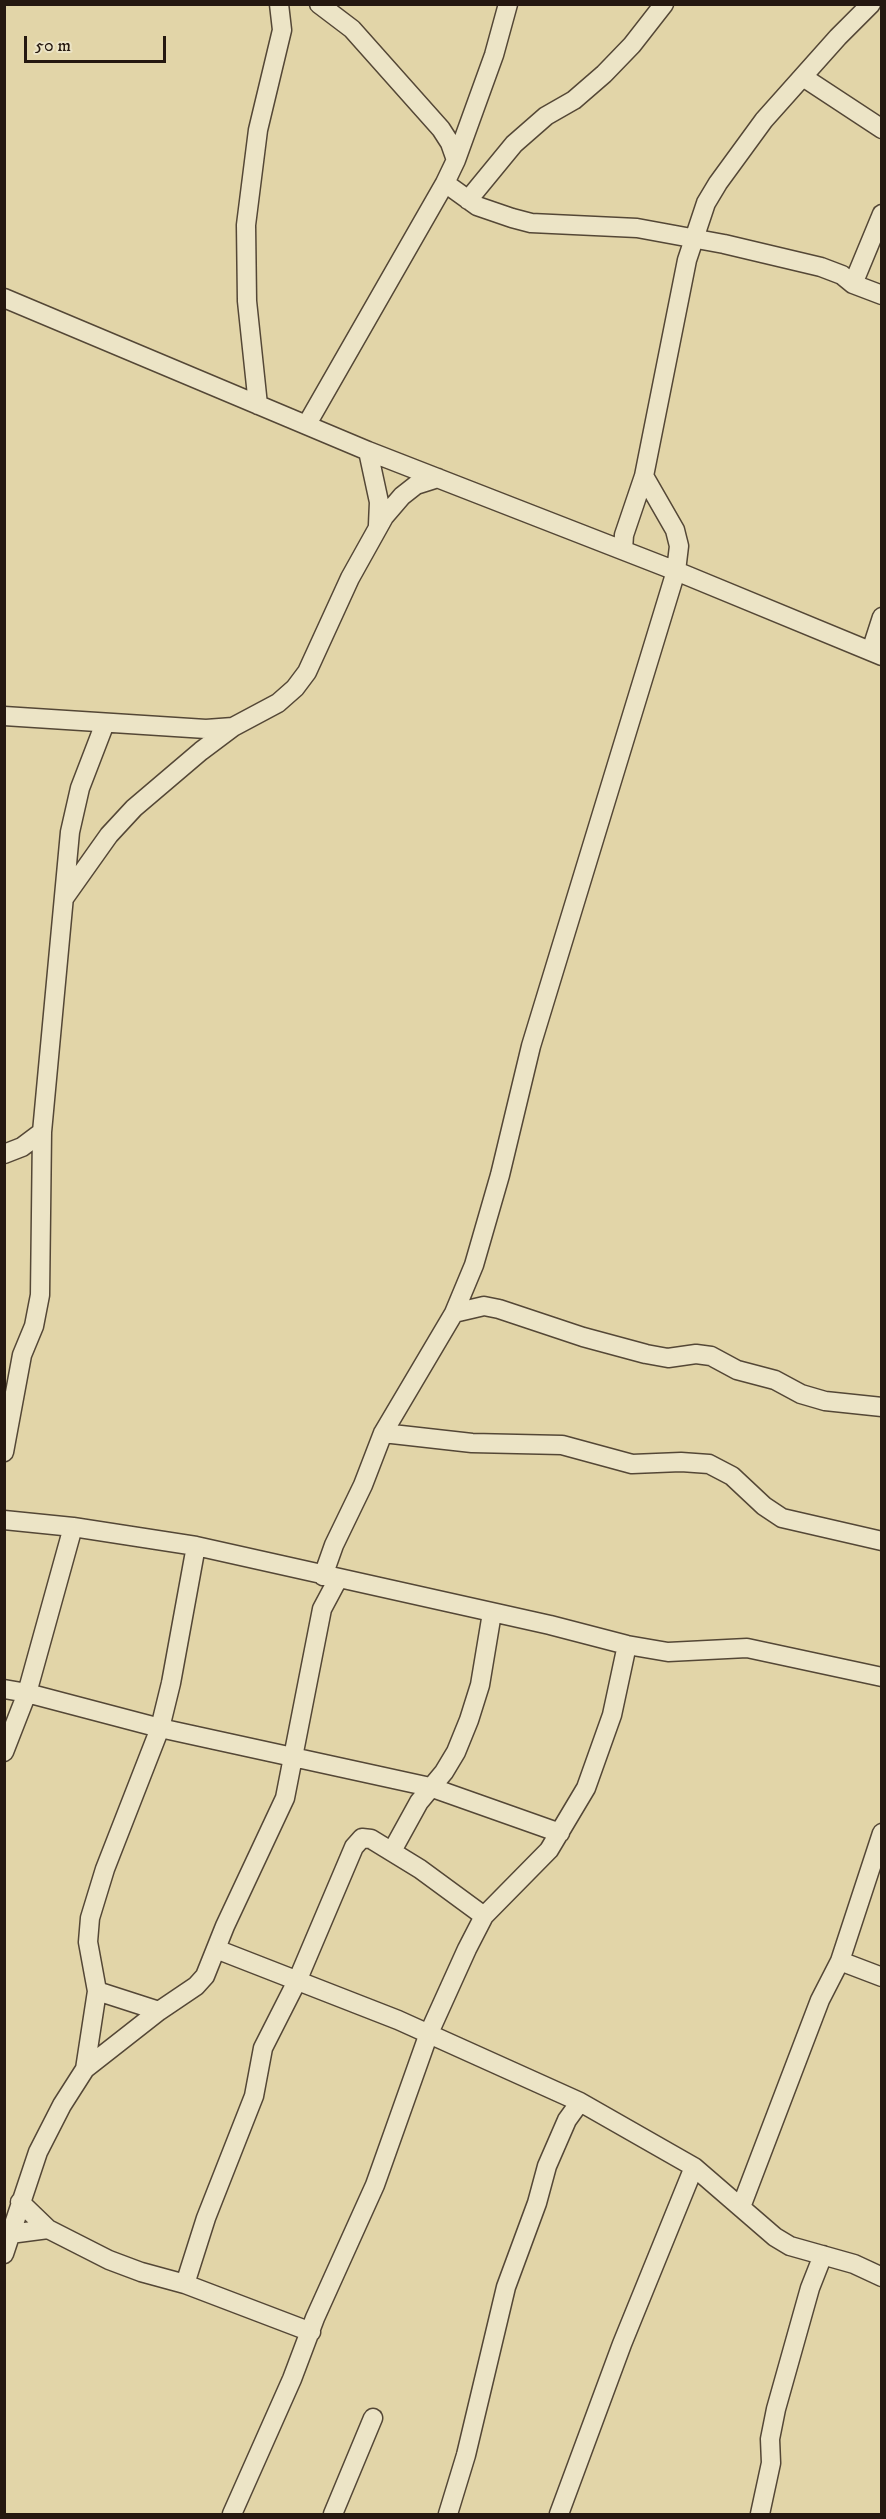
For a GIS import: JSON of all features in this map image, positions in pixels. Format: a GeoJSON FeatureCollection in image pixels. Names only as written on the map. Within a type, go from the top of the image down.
{"type":"FeatureCollection","features":[{"type":"Feature","properties":{"kind":"street"},"geometry":{"type":"LineString","coordinates":[[258,405],[247,301],[246,225],[258,130],[282,30],[279,4]]}},
{"type":"Feature","properties":{"kind":"street"},"geometry":{"type":"LineString","coordinates":[[319,4],[352,29],[441,129],[456,160]]}},
{"type":"Feature","properties":{"kind":"street"},"geometry":{"type":"LineString","coordinates":[[307,424],[445,183],[456,160],[494,55],[508,4]]}},
{"type":"Feature","properties":{"kind":"street"},"geometry":{"type":"LineString","coordinates":[[468,200],[514,144],[546,116],[574,100],[604,74],[632,45],[664,4]]}},
{"type":"Feature","properties":{"kind":"street"},"geometry":{"type":"LineString","coordinates":[[623,550],[624,535],[644,476],[693,239],[706,204],[718,183],[764,120],[838,37],[871,4]]}},
{"type":"Feature","properties":{"kind":"street"},"geometry":{"type":"LineString","coordinates":[[803,77],[882,129]]}},
{"type":"Feature","properties":{"kind":"street"},"geometry":{"type":"LineString","coordinates":[[445,183],[468,200],[492,213],[531,223],[637,228],[693,239],[821,267],[882,296]]}},
{"type":"Feature","properties":{"kind":"street"},"geometry":{"type":"LineString","coordinates":[[853,284],[882,214]]}},
{"type":"Feature","properties":{"kind":"street"},"geometry":{"type":"LineString","coordinates":[[4,298],[368,451],[676,571],[876,654],[882,617]]}},
{"type":"Feature","properties":{"kind":"street"},"geometry":{"type":"LineString","coordinates":[[368,451],[379,502],[378,526]]}},
{"type":"Feature","properties":{"kind":"street"},"geometry":{"type":"LineString","coordinates":[[4,2254],[38,2152],[63,2104],[85,2069],[159,2011],[196,1986],[205,1976],[285,1798],[322,1609],[331,1578],[333,1545],[363,1485],[383,1433],[454,1313],[474,1265],[500,1175],[531,1046],[676,571],[679,546],[675,530],[644,476]]}},
{"type":"Feature","properties":{"kind":"street"},"geometry":{"type":"LineString","coordinates":[[65,897],[109,836],[134,808],[233,727],[278,703],[295,688],[307,672],[350,578],[378,526],[402,496],[416,485],[438,478]]}},
{"type":"Feature","properties":{"kind":"street"},"geometry":{"type":"LineString","coordinates":[[4,716],[206,729],[233,727]]}},
{"type":"Feature","properties":{"kind":"street"},"geometry":{"type":"LineString","coordinates":[[77,722],[95,744]]}},
{"type":"Feature","properties":{"kind":"street"},"geometry":{"type":"LineString","coordinates":[[4,1452],[22,1355],[34,1326],[40,1295],[42,1132],[70,832],[80,788],[105,723]]}},
{"type":"Feature","properties":{"kind":"street"},"geometry":{"type":"LineString","coordinates":[[4,1154],[22,1147],[42,1132]]}},
{"type":"Feature","properties":{"kind":"street"},"geometry":{"type":"LineString","coordinates":[[454,1313],[484,1306],[499,1309],[583,1337],[646,1354],[668,1358],[696,1354],[711,1356],[737,1370],[775,1380],[801,1394],[825,1401],[882,1407]]}},
{"type":"Feature","properties":{"kind":"street"},"geometry":{"type":"LineString","coordinates":[[383,1433],[472,1443],[562,1445],[632,1464],[681,1462],[709,1464],[732,1476],[764,1506],[782,1518],[882,1541]]}},
{"type":"Feature","properties":{"kind":"street"},"geometry":{"type":"LineString","coordinates":[[4,1520],[73,1527],[196,1546],[331,1578],[550,1625],[627,1645],[668,1652],[747,1647],[882,1677]]}},
{"type":"Feature","properties":{"kind":"street"},"geometry":{"type":"LineString","coordinates":[[4,1752],[27,1693],[73,1527]]}},
{"type":"Feature","properties":{"kind":"street"},"geometry":{"type":"LineString","coordinates":[[85,2069],[97,1991],[88,1942],[90,1918],[105,1869],[160,1728],[171,1683],[196,1546]]}},
{"type":"Feature","properties":{"kind":"street"},"geometry":{"type":"LineString","coordinates":[[392,1851],[413,1812],[450,1762],[469,1720],[480,1685],[492,1613]]}},
{"type":"Feature","properties":{"kind":"street"},"geometry":{"type":"LineString","coordinates":[[232,2514],[315,2318],[375,2185],[429,2033],[466,1949],[484,1916],[523,1879],[549,1850],[586,1788],[612,1715],[627,1645]]}},
{"type":"Feature","properties":{"kind":"street"},"geometry":{"type":"LineString","coordinates":[[4,1689],[160,1728],[430,1787],[560,1833]]}},
{"type":"Feature","properties":{"kind":"street"},"geometry":{"type":"LineString","coordinates":[[741,2206],[820,2000],[840,1961],[882,1833]]}},
{"type":"Feature","properties":{"kind":"street"},"geometry":{"type":"LineString","coordinates":[[185,2284],[206,2218],[254,2097],[263,2048],[298,1979],[354,1846],[362,1838],[371,1839],[392,1851],[484,1916]]}},
{"type":"Feature","properties":{"kind":"street"},"geometry":{"type":"LineString","coordinates":[[216,1949],[298,1979],[429,2033],[580,2102],[694,2167],[782,2242],[854,2264],[882,2277]]}},
{"type":"Feature","properties":{"kind":"street"},"geometry":{"type":"LineString","coordinates":[[840,1961],[882,1977]]}},
{"type":"Feature","properties":{"kind":"street"},"geometry":{"type":"LineString","coordinates":[[97,1991],[159,2011]]}},
{"type":"Feature","properties":{"kind":"street"},"geometry":{"type":"LineString","coordinates":[[448,2514],[466,2455],[506,2287],[537,2203],[547,2166],[567,2121],[580,2102]]}},
{"type":"Feature","properties":{"kind":"street"},"geometry":{"type":"LineString","coordinates":[[559,2514],[622,2344],[694,2167]]}},
{"type":"Feature","properties":{"kind":"street"},"geometry":{"type":"LineString","coordinates":[[20,2202],[48,2229],[109,2260],[141,2272],[185,2284],[311,2331]]}},
{"type":"Feature","properties":{"kind":"street"},"geometry":{"type":"LineString","coordinates":[[10,2234],[48,2229]]}},
{"type":"Feature","properties":{"kind":"street"},"geometry":{"type":"LineString","coordinates":[[760,2514],[771,2463],[770,2439],[776,2409],[810,2288],[823,2255]]}},
{"type":"Feature","properties":{"kind":"street"},"geometry":{"type":"LineString","coordinates":[[333,2514],[373,2418]]}}]}
